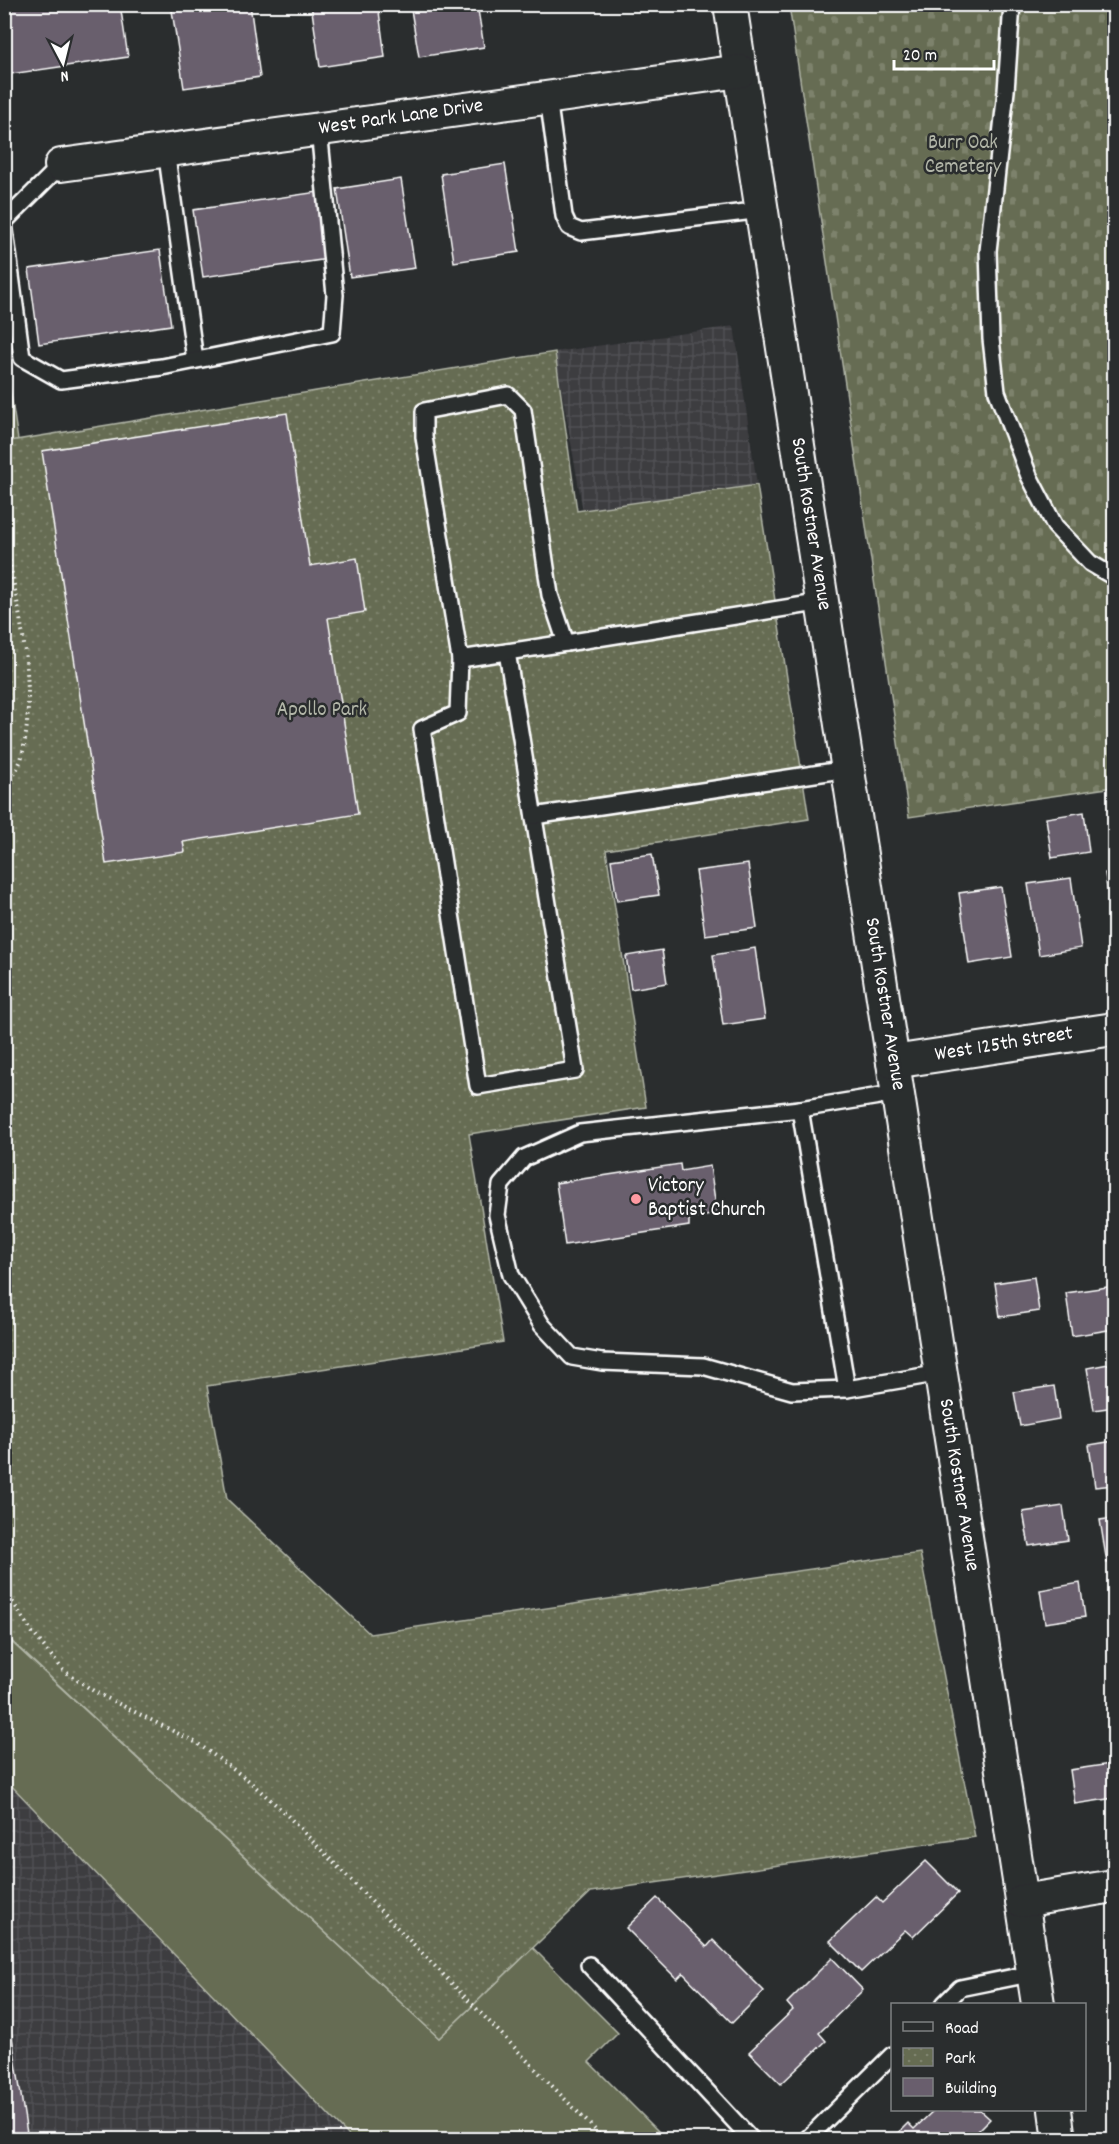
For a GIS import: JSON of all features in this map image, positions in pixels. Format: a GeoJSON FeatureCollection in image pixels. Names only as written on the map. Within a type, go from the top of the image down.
{"type":"FeatureCollection","features":[{"type":"Feature","properties":{"kind":"street","name":"South Kostner Avenue"},"geometry":{"type":"LineString","coordinates":[[730,4],[1038,2003]]}},
{"type":"Feature","properties":{"kind":"street","name":"West Park Lane Drive"},"geometry":{"type":"LineString","coordinates":[[61,165],[740,71]]}},
{"type":"Feature","properties":{"kind":"street","name":"West 125th Street"},"geometry":{"type":"LineString","coordinates":[[893,1062],[1114,1029]]}},
{"type":"Feature","properties":{"kind":"street"},"geometry":{"type":"LineString","coordinates":[[1022,1901],[1114,1886]]}},
{"type":"Feature","properties":{"kind":"street"},"geometry":{"type":"LineString","coordinates":[[1054,2111],[1059,2139]]}},
{"type":"Feature","properties":{"kind":"lane"},"geometry":{"type":"LineString","coordinates":[[1012,4],[1006,91],[988,251],[991,339],[997,392],[1029,476],[1054,526],[1090,563],[1114,577]]}},
{"type":"Feature","properties":{"kind":"lane"},"geometry":{"type":"LineString","coordinates":[[548,97],[564,216],[568,227],[580,232],[762,210]]}},
{"type":"Feature","properties":{"kind":"lane"},"geometry":{"type":"LineString","coordinates":[[61,165],[4,222],[22,358],[62,380],[162,367],[332,333],[335,295],[319,129]]}},
{"type":"Feature","properties":{"kind":"lane"},"geometry":{"type":"LineString","coordinates":[[166,150],[195,360]]}},
{"type":"Feature","properties":{"kind":"lane"},"geometry":{"type":"LineString","coordinates":[[507,652],[575,1070],[478,1086],[422,729],[458,713],[460,659],[424,437],[424,411],[507,395],[523,410],[550,595],[566,643]]}},
{"type":"Feature","properties":{"kind":"lane"},"geometry":{"type":"LineString","coordinates":[[460,659],[822,602]]}},
{"type":"Feature","properties":{"kind":"lane"},"geometry":{"type":"LineString","coordinates":[[534,816],[848,769]]}},
{"type":"Feature","properties":{"kind":"lane"},"geometry":{"type":"LineString","coordinates":[[898,1093],[800,1109],[580,1133],[524,1158],[501,1185],[497,1215],[511,1275],[542,1325],[572,1357],[602,1362],[703,1366],[792,1391],[847,1389],[941,1373]]}},
{"type":"Feature","properties":{"kind":"lane"},"geometry":{"type":"LineString","coordinates":[[800,1109],[847,1389]]}},
{"type":"Feature","properties":{"kind":"lane"},"geometry":{"type":"LineString","coordinates":[[589,1965],[752,2139]]}},
{"type":"Feature","properties":{"kind":"lane"},"geometry":{"type":"LineString","coordinates":[[945,2003],[960,1988],[1034,1973]]}},
{"type":"Feature","properties":{"kind":"lane"},"geometry":{"type":"LineString","coordinates":[[806,2139],[891,2056]]}},
{"type":"Feature","properties":{"kind":"path"},"geometry":{"type":"LineString","coordinates":[[4,531],[27,669],[28,720],[21,758],[4,794]]}},
{"type":"Feature","properties":{"kind":"path"},"geometry":{"type":"LineString","coordinates":[[4,1586],[32,1632],[63,1670],[95,1692],[197,1743],[248,1779],[284,1812],[604,2139]]}},
{"type":"Feature","properties":{"kind":"shaded area"},"geometry":{"type":"Polygon","coordinates":[[[734,326],[757,485],[583,511],[555,352],[734,326]]]}},
{"type":"Feature","properties":{"kind":"shaded area"},"geometry":{"type":"Polygon","coordinates":[[[4,1635],[539,2139],[5,2139],[4,1635]]]}},
{"type":"Feature","properties":{"kind":"green space","name":"Burr Oak Cemetery"},"geometry":{"type":"Polygon","coordinates":[[[789,5],[1114,5],[1114,787],[909,817],[789,5]]]}},
{"type":"Feature","properties":{"kind":"green space"},"geometry":{"type":"Polygon","coordinates":[[[4,349],[18,440],[5,442],[4,442],[4,349]]]}},
{"type":"Feature","properties":{"kind":"green space","name":"Apollo Park"},"geometry":{"type":"Polygon","coordinates":[[[555,352],[577,511],[757,485],[809,819],[606,850],[646,1107],[469,1134],[503,1342],[207,1386],[227,1499],[370,1634],[920,1553],[975,1837],[591,1892],[439,2038],[5,1635],[4,442],[555,352]]]}},
{"type":"Feature","properties":{"kind":"green space"},"geometry":{"type":"Polygon","coordinates":[[[4,1635],[439,2038],[533,1948],[618,2033],[589,2062],[666,2139],[352,2139],[5,1779],[4,1635]]]}},
{"type":"Feature","properties":{"kind":"building"},"geometry":{"type":"Polygon","coordinates":[[[120,4],[128,57],[4,75],[4,6],[120,4]]]}},
{"type":"Feature","properties":{"kind":"building"},"geometry":{"type":"Polygon","coordinates":[[[171,4],[250,4],[260,77],[184,88],[171,4]]]}},
{"type":"Feature","properties":{"kind":"building"},"geometry":{"type":"Polygon","coordinates":[[[311,4],[378,4],[385,57],[320,67],[311,4]]]}},
{"type":"Feature","properties":{"kind":"building"},"geometry":{"type":"Polygon","coordinates":[[[410,4],[477,4],[484,47],[419,57],[410,4]]]}},
{"type":"Feature","properties":{"kind":"building"},"geometry":{"type":"Polygon","coordinates":[[[505,164],[519,252],[454,262],[441,174],[505,164]]]}},
{"type":"Feature","properties":{"kind":"building"},"geometry":{"type":"Polygon","coordinates":[[[401,179],[415,268],[350,277],[337,189],[401,179]]]}},
{"type":"Feature","properties":{"kind":"building"},"geometry":{"type":"Polygon","coordinates":[[[318,192],[328,259],[203,277],[193,210],[318,192]]]}},
{"type":"Feature","properties":{"kind":"building"},"geometry":{"type":"Polygon","coordinates":[[[160,250],[171,325],[39,344],[29,269],[160,250]]]}},
{"type":"Feature","properties":{"kind":"building"},"geometry":{"type":"Polygon","coordinates":[[[287,413],[310,566],[357,558],[365,612],[328,618],[358,814],[183,842],[185,852],[106,864],[42,451],[287,413]]]}},
{"type":"Feature","properties":{"kind":"building"},"geometry":{"type":"Polygon","coordinates":[[[1084,812],[1089,852],[1052,858],[1046,818],[1084,812]]]}},
{"type":"Feature","properties":{"kind":"building"},"geometry":{"type":"Polygon","coordinates":[[[652,854],[659,895],[617,901],[611,860],[652,854]]]}},
{"type":"Feature","properties":{"kind":"building"},"geometry":{"type":"Polygon","coordinates":[[[748,864],[757,928],[705,935],[696,871],[748,864]]]}},
{"type":"Feature","properties":{"kind":"building"},"geometry":{"type":"Polygon","coordinates":[[[1114,871],[1114,940],[1105,873],[1114,871]]]}},
{"type":"Feature","properties":{"kind":"building"},"geometry":{"type":"Polygon","coordinates":[[[1071,878],[1081,948],[1039,955],[1028,884],[1071,878]]]}},
{"type":"Feature","properties":{"kind":"building"},"geometry":{"type":"Polygon","coordinates":[[[1001,887],[1012,957],[969,964],[959,893],[1001,887]]]}},
{"type":"Feature","properties":{"kind":"building"},"geometry":{"type":"Polygon","coordinates":[[[755,948],[765,1019],[723,1025],[713,955],[755,948]]]}},
{"type":"Feature","properties":{"kind":"building"},"geometry":{"type":"Polygon","coordinates":[[[662,950],[667,983],[631,989],[626,956],[662,950]]]}},
{"type":"Feature","properties":{"kind":"building","name":"Victory Baptist Church"},"geometry":{"type":"Polygon","coordinates":[[[680,1164],[681,1171],[710,1166],[717,1214],[689,1219],[689,1226],[565,1245],[556,1183],[680,1164]]]}},
{"type":"Feature","properties":{"kind":"building"},"geometry":{"type":"Polygon","coordinates":[[[1034,1277],[1039,1311],[1000,1317],[995,1283],[1034,1277]]]}},
{"type":"Feature","properties":{"kind":"building"},"geometry":{"type":"Polygon","coordinates":[[[1114,1286],[1114,1329],[1072,1336],[1066,1293],[1114,1286]]]}},
{"type":"Feature","properties":{"kind":"building"},"geometry":{"type":"Polygon","coordinates":[[[1114,1363],[1114,1407],[1094,1410],[1087,1368],[1114,1363]]]}},
{"type":"Feature","properties":{"kind":"building"},"geometry":{"type":"Polygon","coordinates":[[[1054,1386],[1059,1419],[1020,1426],[1014,1392],[1054,1386]]]}},
{"type":"Feature","properties":{"kind":"building"},"geometry":{"type":"Polygon","coordinates":[[[1114,1441],[1114,1485],[1095,1487],[1089,1445],[1114,1441]]]}},
{"type":"Feature","properties":{"kind":"building"},"geometry":{"type":"Polygon","coordinates":[[[1063,1506],[1068,1540],[1029,1546],[1023,1512],[1063,1506]]]}},
{"type":"Feature","properties":{"kind":"building"},"geometry":{"type":"Polygon","coordinates":[[[1114,1518],[1114,1562],[1107,1563],[1100,1520],[1114,1518]]]}},
{"type":"Feature","properties":{"kind":"building"},"geometry":{"type":"Polygon","coordinates":[[[1080,1583],[1085,1617],[1045,1623],[1040,1590],[1080,1583]]]}},
{"type":"Feature","properties":{"kind":"building"},"geometry":{"type":"Polygon","coordinates":[[[1110,1764],[1114,1798],[1075,1804],[1070,1770],[1110,1764]]]}},
{"type":"Feature","properties":{"kind":"building"},"geometry":{"type":"Polygon","coordinates":[[[926,1861],[958,1893],[913,1937],[905,1930],[861,1972],[830,1941],[876,1897],[882,1903],[926,1861]]]}},
{"type":"Feature","properties":{"kind":"building"},"geometry":{"type":"Polygon","coordinates":[[[657,1898],[707,1947],[713,1940],[764,1991],[732,2023],[683,1973],[677,1979],[626,1928],[657,1898]]]}},
{"type":"Feature","properties":{"kind":"building"},"geometry":{"type":"Polygon","coordinates":[[[832,1958],[863,1990],[819,2033],[826,2041],[781,2084],[749,2052],[793,2010],[787,2003],[832,1958]]]}},
{"type":"Feature","properties":{"kind":"building"},"geometry":{"type":"Polygon","coordinates":[[[4,1986],[28,2140],[4,2140],[4,1986]]]}},
{"type":"Feature","properties":{"kind":"building"},"geometry":{"type":"Polygon","coordinates":[[[933,2111],[981,2111],[990,2119],[969,2140],[891,2140],[908,2123],[914,2129],[933,2111]]]}},
{"type":"Feature","properties":{"kind":"place","name":"Victory Baptist Church"},"geometry":{"type":"Point","coordinates":[636,1199]}}]}
